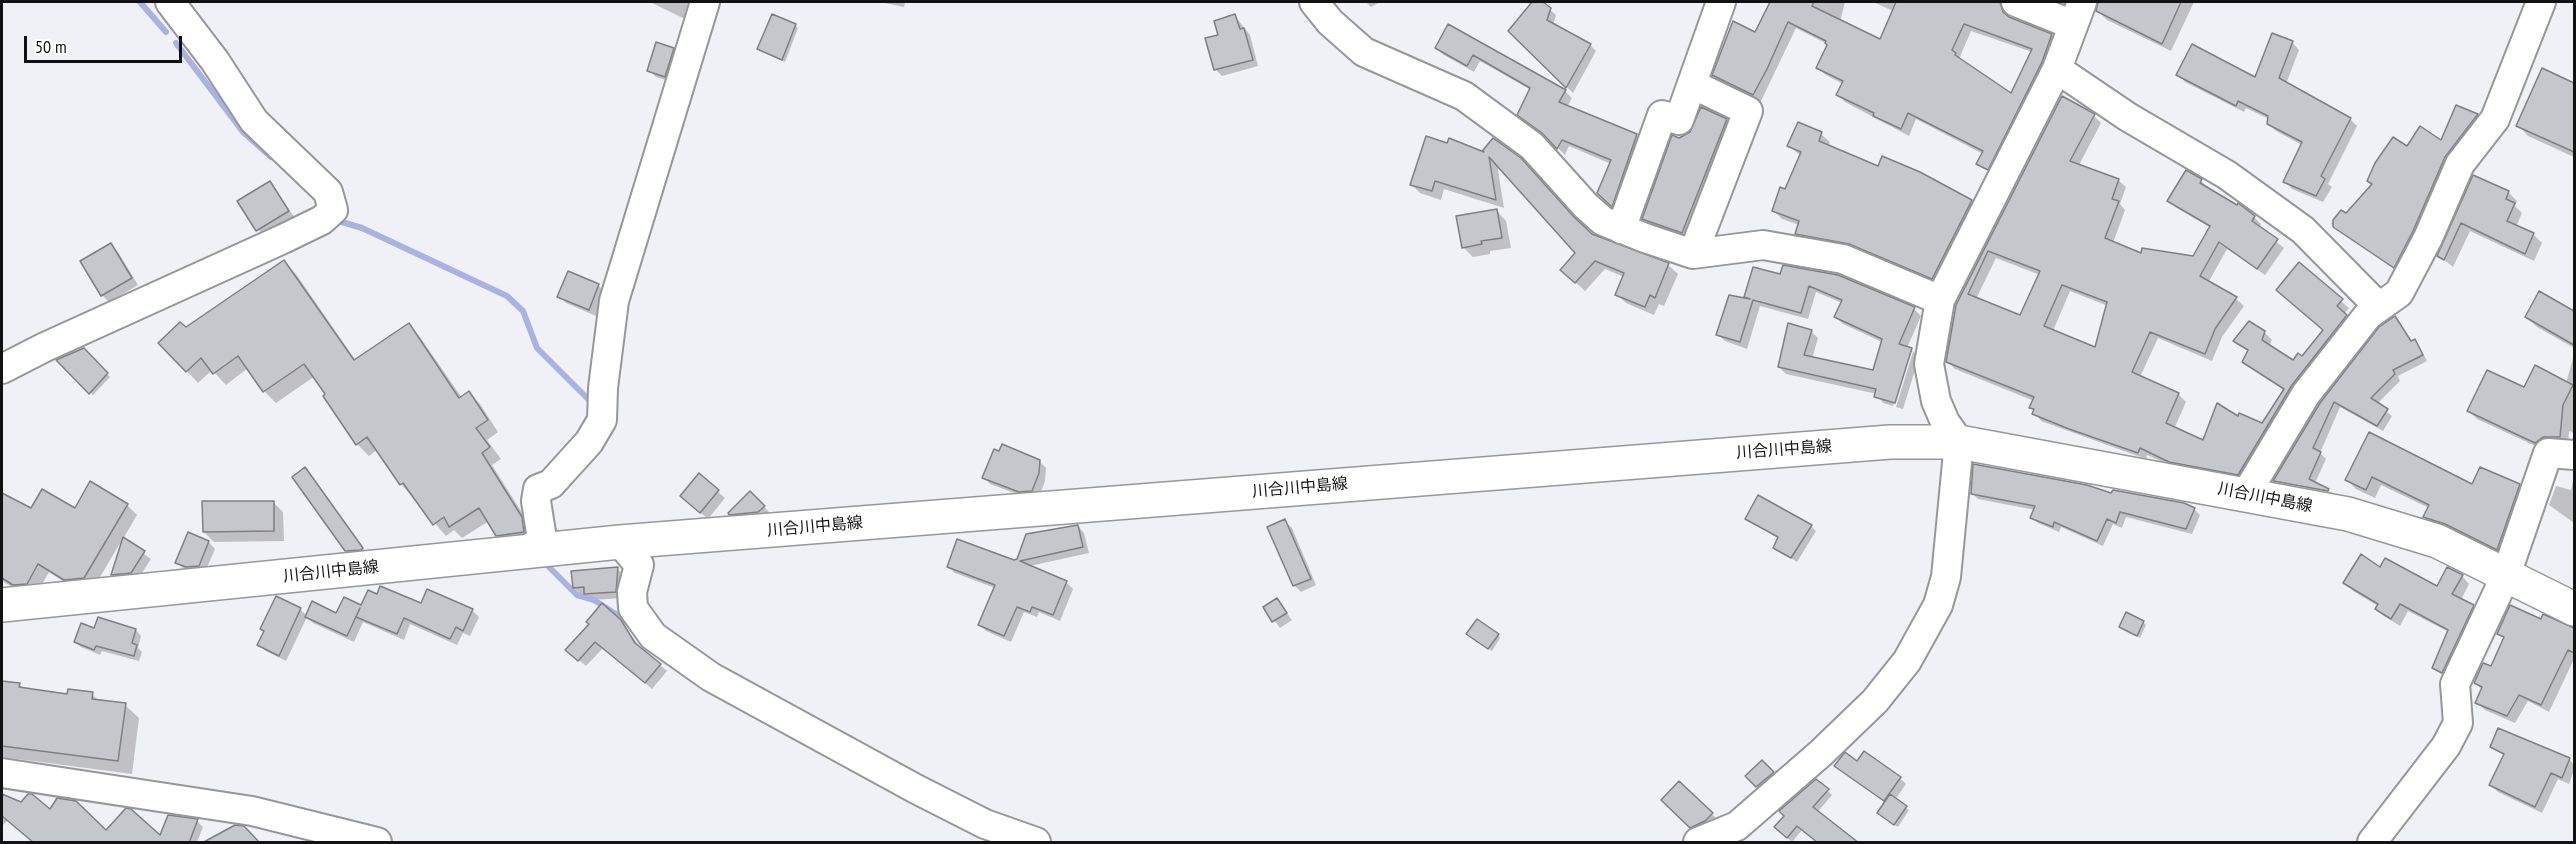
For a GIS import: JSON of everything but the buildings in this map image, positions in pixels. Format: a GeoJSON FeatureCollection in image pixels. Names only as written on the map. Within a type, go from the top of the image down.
{"type":"FeatureCollection","features":[{"type":"Feature","properties":{"kind":"main road","name":"川合川中島線"},"geometry":{"type":"LineString","coordinates":[[2,605],[620,542],[1890,442],[1959,442],[2349,514],[2437,541],[2574,609]]}},
{"type":"Feature","properties":{"kind":"street"},"geometry":{"type":"LineString","coordinates":[[2,369],[326,216],[333,210],[328,192],[254,121],[215,61],[170,2]]}},
{"type":"Feature","properties":{"kind":"street"},"geometry":{"type":"LineString","coordinates":[[525,552],[542,539],[536,501],[538,489],[551,484],[589,442],[602,420],[603,388],[614,301],[705,2]]}},
{"type":"Feature","properties":{"kind":"street"},"geometry":{"type":"LineString","coordinates":[[1314,2],[1330,22],[1364,52],[1464,96],[1532,146],[1586,206],[1603,221],[1693,254],[1763,245],[1843,259],[1940,300]]}},
{"type":"Feature","properties":{"kind":"street"},"geometry":{"type":"LineString","coordinates":[[1621,229],[1662,115],[1679,120],[1721,2]]}},
{"type":"Feature","properties":{"kind":"street"},"geometry":{"type":"LineString","coordinates":[[1698,843],[1737,826],[1784,788],[1875,701],[1907,661],[1938,605],[1946,577],[1959,442],[1945,422],[1936,401],[1929,364],[1940,300],[2057,69],[2078,13],[2016,2]]}},
{"type":"Feature","properties":{"kind":"street"},"geometry":{"type":"LineString","coordinates":[[2247,494],[2306,394],[2368,315],[2399,292],[2428,238],[2460,164],[2495,119],[2541,2]]}},
{"type":"Feature","properties":{"kind":"street"},"geometry":{"type":"LineString","coordinates":[[2057,69],[2128,117],[2227,175],[2303,230],[2379,307]]}},
{"type":"Feature","properties":{"kind":"street"},"geometry":{"type":"LineString","coordinates":[[1692,84],[1748,111],[1693,254]]}},
{"type":"Feature","properties":{"kind":"street"},"geometry":{"type":"LineString","coordinates":[[2372,843],[2446,746],[2458,723],[2455,684],[2506,575],[2548,453],[2574,454]]}},
{"type":"Feature","properties":{"kind":"street"},"geometry":{"type":"LineString","coordinates":[[620,542],[639,565],[632,592],[633,608],[653,636],[711,677],[825,740],[985,824],[1036,843]]}},
{"type":"Feature","properties":{"kind":"street"},"geometry":{"type":"LineString","coordinates":[[2,772],[252,811],[377,843]]}},
{"type":"Feature","properties":{"kind":"waterway"},"geometry":{"type":"LineString","coordinates":[[140,2],[166,32]]}},
{"type":"Feature","properties":{"kind":"waterway"},"geometry":{"type":"LineString","coordinates":[[176,43],[243,132],[271,157]]}},
{"type":"Feature","properties":{"kind":"waterway"},"geometry":{"type":"LineString","coordinates":[[335,220],[362,228],[507,296],[523,311],[537,348],[591,402],[591,406]]}},
{"type":"Feature","properties":{"kind":"waterway"},"geometry":{"type":"LineString","coordinates":[[549,567],[577,595],[594,600],[628,622]]}}]}
